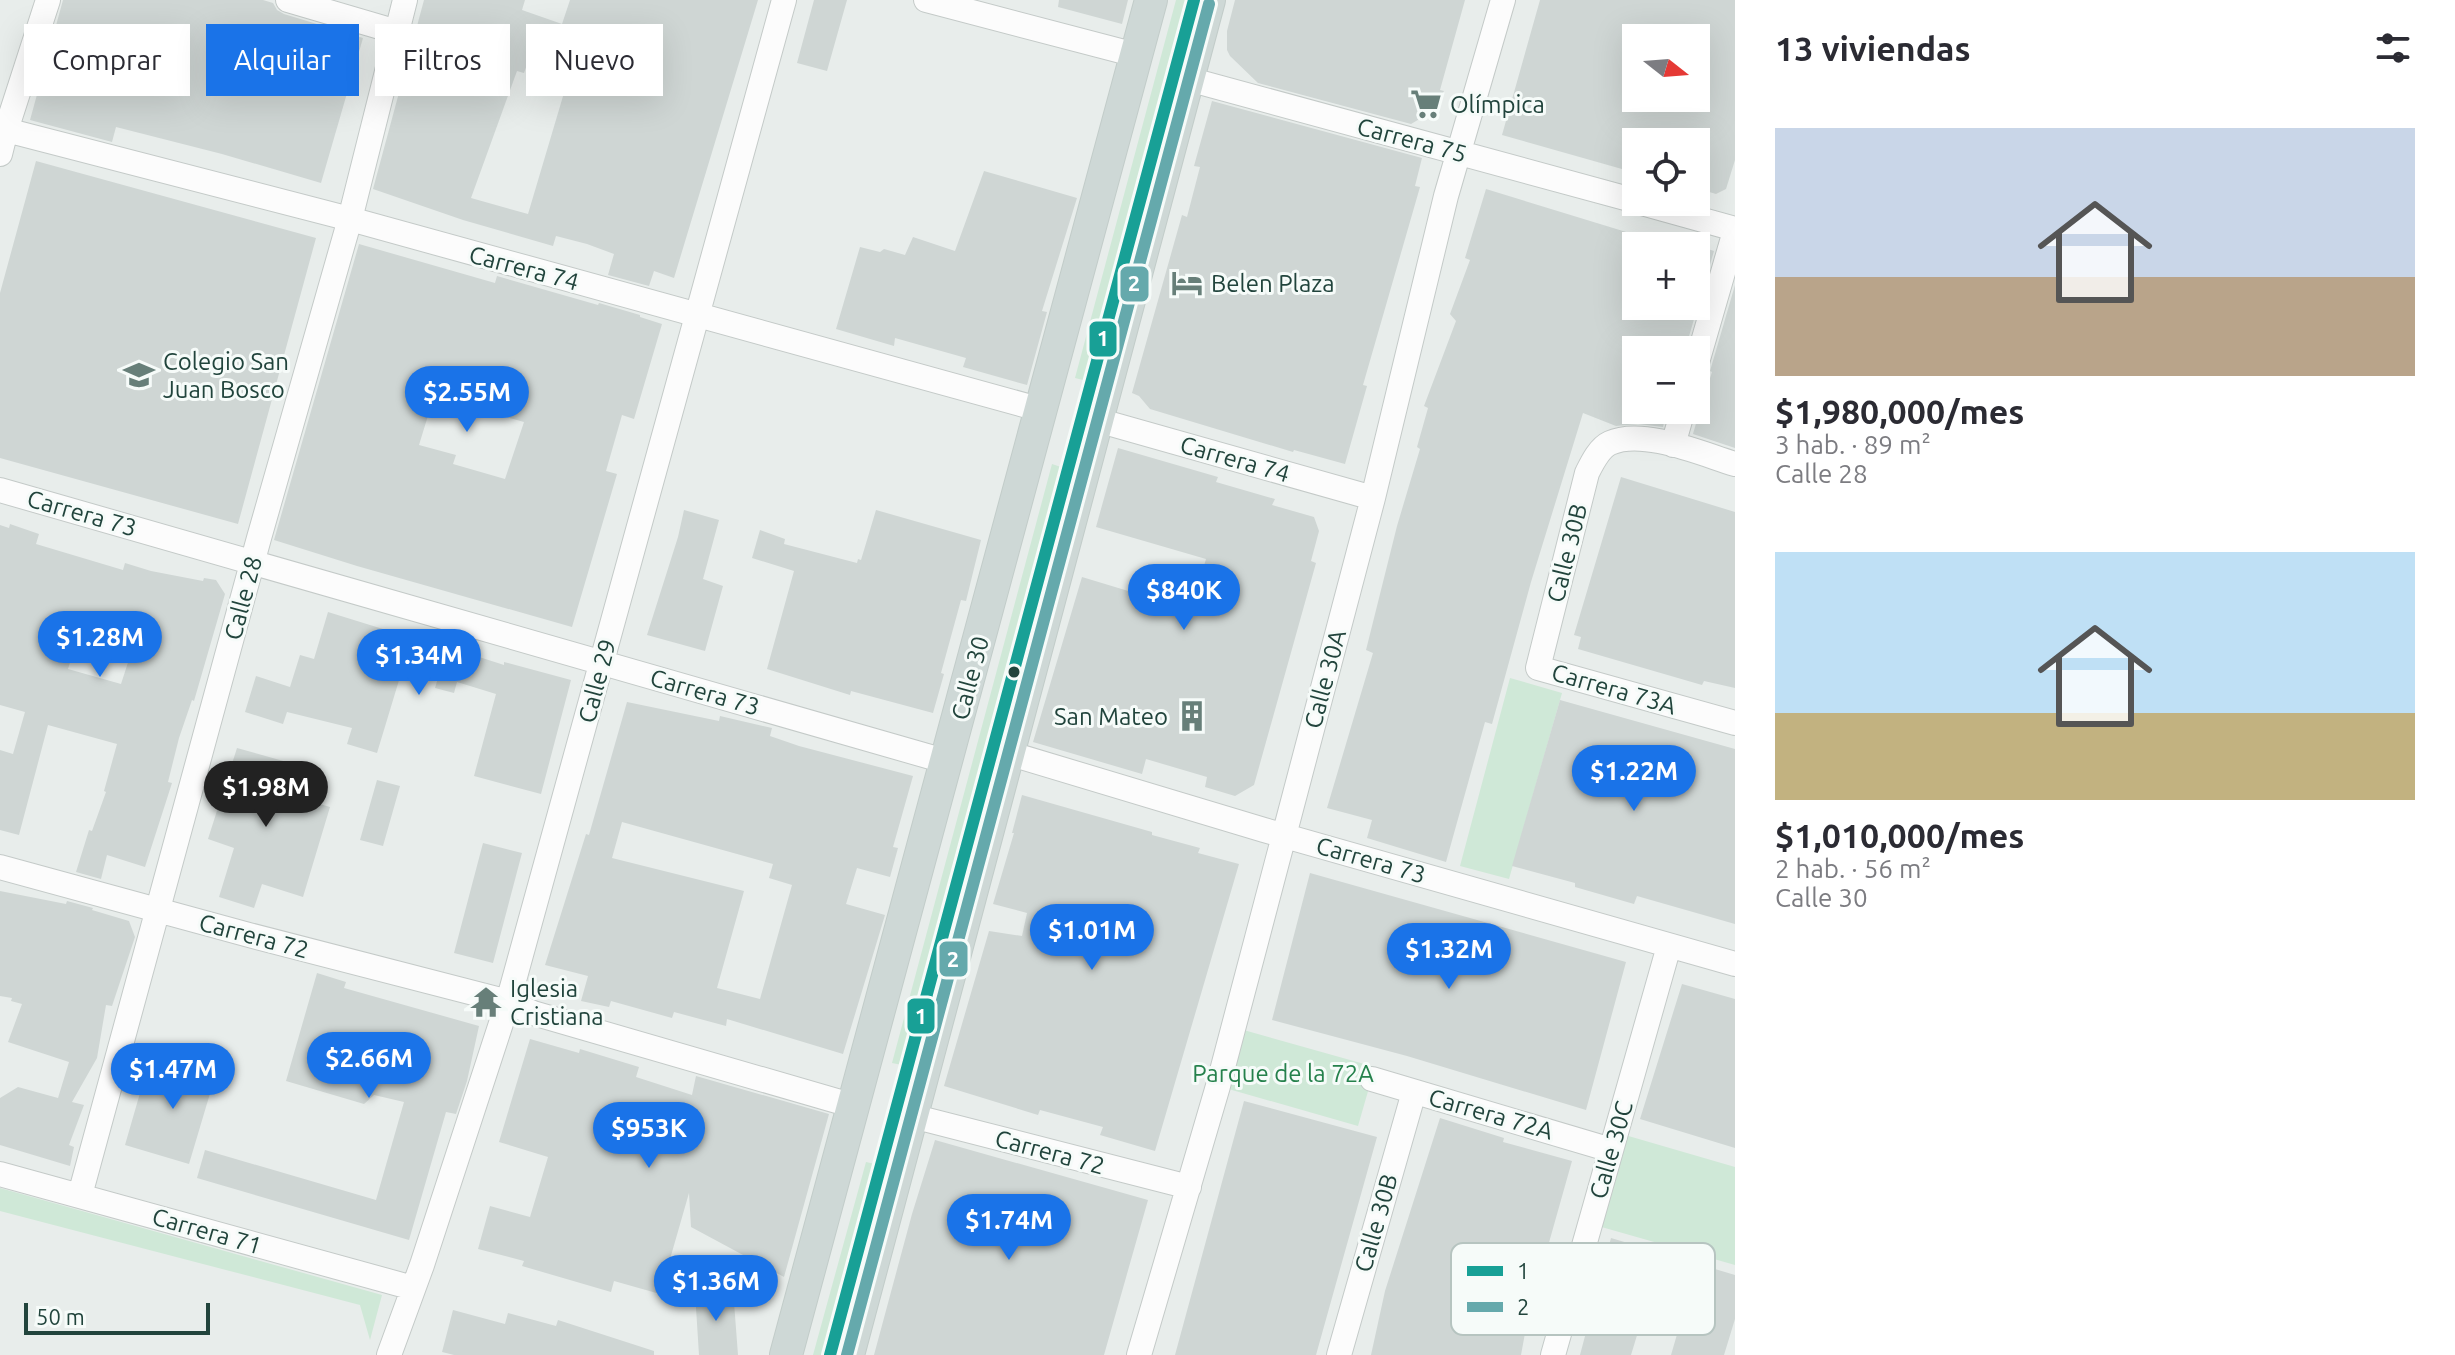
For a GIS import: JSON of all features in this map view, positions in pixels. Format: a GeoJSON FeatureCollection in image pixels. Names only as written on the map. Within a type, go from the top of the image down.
{"type":"FeatureCollection","features":[{"type":"Feature","properties":{"kind":"main road","name":"Calle 30"},"geometry":{"type":"LineString","coordinates":[[786,1355],[1151,0]]}},
{"type":"Feature","properties":{"kind":"main road"},"geometry":{"type":"LineString","coordinates":[[848,1355],[1209,0]]}},
{"type":"Feature","properties":{"kind":"street"},"geometry":{"type":"LineString","coordinates":[[0,154],[48,0]]}},
{"type":"Feature","properties":{"kind":"street"},"geometry":{"type":"LineString","coordinates":[[288,0],[375,26]]}},
{"type":"Feature","properties":{"kind":"street","name":"Calle 28"},"geometry":{"type":"LineString","coordinates":[[399,24],[405,0]]}},
{"type":"Feature","properties":{"kind":"street","name":"Calle 29"},"geometry":{"type":"LineString","coordinates":[[389,1355],[508,1002],[784,0]]}},
{"type":"Feature","properties":{"kind":"street"},"geometry":{"type":"LineString","coordinates":[[926,0],[1136,55]]}},
{"type":"Feature","properties":{"kind":"street","name":"Calle 30A"},"geometry":{"type":"LineString","coordinates":[[1139,1355],[1221,1074],[1373,498],[1446,196],[1503,0]]}},
{"type":"Feature","properties":{"kind":"street","name":"Carrera 75"},"geometry":{"type":"LineString","coordinates":[[1188,79],[1622,198]]}},
{"type":"Feature","properties":{"kind":"street","name":"Calle 28"},"geometry":{"type":"LineString","coordinates":[[80,1195],[350,219],[381,96]]}},
{"type":"Feature","properties":{"kind":"street","name":"Carrera 74"},"geometry":{"type":"LineString","coordinates":[[6,130],[350,219],[1042,410]]}},
{"type":"Feature","properties":{"kind":"street","name":"Carrera 75"},"geometry":{"type":"LineString","coordinates":[[1686,216],[1735,230]]}},
{"type":"Feature","properties":{"kind":"street"},"geometry":{"type":"LineString","coordinates":[[1705,336],[1735,230]]}},
{"type":"Feature","properties":{"kind":"street","name":"Carrera 74"},"geometry":{"type":"LineString","coordinates":[[1097,420],[1373,498]]}},
{"type":"Feature","properties":{"kind":"street"},"geometry":{"type":"LineString","coordinates":[[1679,424],[1673,445],[1735,464]]}},
{"type":"Feature","properties":{"kind":"street","name":"Calle 30B"},"geometry":{"type":"LineString","coordinates":[[1538,668],[1587,473],[1595,457],[1608,444],[1635,438],[1673,445]]}},
{"type":"Feature","properties":{"kind":"street","name":"Carrera 73"},"geometry":{"type":"LineString","coordinates":[[0,490],[948,762]]}},
{"type":"Feature","properties":{"kind":"street","name":"Carrera 73A"},"geometry":{"type":"LineString","coordinates":[[1538,668],[1735,723]]}},
{"type":"Feature","properties":{"kind":"street","name":"Carrera 73"},"geometry":{"type":"LineString","coordinates":[[1008,753],[1284,836],[1735,964]]}},
{"type":"Feature","properties":{"kind":"street","name":"Carrera 72"},"geometry":{"type":"LineString","coordinates":[[0,867],[508,1002],[537,999],[710,1057],[856,1098]]}},
{"type":"Feature","properties":{"kind":"street","name":"Calle 30C"},"geometry":{"type":"LineString","coordinates":[[1585,1243],[1669,946]]}},
{"type":"Feature","properties":{"kind":"street","name":"Carrera 72A"},"geometry":{"type":"LineString","coordinates":[[1372,1079],[1611,1150]]}},
{"type":"Feature","properties":{"kind":"street","name":"Calle 30B"},"geometry":{"type":"LineString","coordinates":[[1339,1355],[1414,1092]]}},
{"type":"Feature","properties":{"kind":"street","name":"Carrera 72"},"geometry":{"type":"LineString","coordinates":[[912,1116],[1189,1187]]}},
{"type":"Feature","properties":{"kind":"street","name":"Carrera 71"},"geometry":{"type":"LineString","coordinates":[[0,1174],[413,1288]]}},
{"type":"Feature","properties":{"kind":"street","name":"Calle 30C"},"geometry":{"type":"LineString","coordinates":[[1553,1355],[1559,1335]]}},
{"type":"Feature","properties":{"kind":"green space"},"geometry":{"type":"Polygon","coordinates":[[[1176,0],[1189,0],[1087,381],[1075,378],[1176,0]]]}},
{"type":"Feature","properties":{"kind":"green space"},"geometry":{"type":"Polygon","coordinates":[[[1052,464],[1061,467],[902,1065],[892,1063],[1052,464]]]}},
{"type":"Feature","properties":{"kind":"green space"},"geometry":{"type":"Polygon","coordinates":[[[1510,678],[1562,693],[1509,879],[1460,866],[1510,678]]]}},
{"type":"Feature","properties":{"kind":"green space","name":"Parque de la 72A"},"geometry":{"type":"Polygon","coordinates":[[[1233,1027],[1375,1067],[1358,1126],[1218,1086],[1233,1027]]]}},
{"type":"Feature","properties":{"kind":"green space"},"geometry":{"type":"Polygon","coordinates":[[[1625,1135],[1735,1167],[1735,1265],[1715,1259],[1715,1243],[1658,1243],[1598,1226],[1625,1135]]]}},
{"type":"Feature","properties":{"kind":"green space"},"geometry":{"type":"Polygon","coordinates":[[[866,1162],[875,1164],[823,1355],[813,1355],[866,1162]]]}},
{"type":"Feature","properties":{"kind":"green space"},"geometry":{"type":"Polygon","coordinates":[[[0,1188],[382,1295],[370,1340],[360,1305],[0,1211],[0,1188]]]}},
{"type":"Feature","properties":{"kind":"building"},"geometry":{"type":"Polygon","coordinates":[[[63,0],[263,0],[273,3],[284,14],[317,24],[206,24],[206,96],[346,96],[321,183],[116,127],[112,142],[30,120],[37,96],[190,96],[190,24],[56,24],[63,0]]]}},
{"type":"Feature","properties":{"kind":"building"},"geometry":{"type":"Polygon","coordinates":[[[424,0],[525,0],[522,10],[562,24],[526,24],[526,68],[524,73],[517,71],[510,90],[510,24],[418,24],[424,0]]]}},
{"type":"Feature","properties":{"kind":"building"},"geometry":{"type":"Polygon","coordinates":[[[570,0],[758,0],[674,278],[654,271],[649,286],[608,275],[614,254],[556,236],[553,246],[373,189],[398,96],[508,96],[471,198],[528,214],[563,96],[663,96],[663,24],[562,24],[570,0]]]}},
{"type":"Feature","properties":{"kind":"building"},"geometry":{"type":"Polygon","coordinates":[[[814,0],[847,0],[827,71],[797,63],[814,0]]]}},
{"type":"Feature","properties":{"kind":"building"},"geometry":{"type":"Polygon","coordinates":[[[1059,0],[1128,0],[1122,24],[1058,7],[1059,0]]]}},
{"type":"Feature","properties":{"kind":"building"},"geometry":{"type":"Polygon","coordinates":[[[1235,0],[1465,0],[1440,90],[1444,91],[1433,111],[1411,124],[1258,83],[1227,50],[1227,31],[1235,0]]]}},
{"type":"Feature","properties":{"kind":"building"},"geometry":{"type":"Polygon","coordinates":[[[1540,0],[1735,0],[1735,160],[1726,189],[1716,194],[1710,192],[1710,128],[1622,128],[1622,169],[1502,135],[1540,0]]]}},
{"type":"Feature","properties":{"kind":"building"},"geometry":{"type":"Polygon","coordinates":[[[1212,101],[1422,158],[1415,186],[1420,187],[1363,385],[1367,386],[1345,464],[1293,452],[1150,409],[1139,396],[1132,393],[1182,215],[1187,217],[1200,167],[1194,166],[1212,101]]]}},
{"type":"Feature","properties":{"kind":"building","name":"Colegio San Juan Bosco"},"geometry":{"type":"Polygon","coordinates":[[[36,161],[316,238],[238,524],[0,458],[0,293],[36,161]]]}},
{"type":"Feature","properties":{"kind":"building"},"geometry":{"type":"Polygon","coordinates":[[[984,171],[1077,198],[1042,311],[1047,312],[1027,385],[963,367],[966,358],[895,338],[894,346],[836,329],[860,247],[905,255],[913,237],[955,251],[984,171]]]}},
{"type":"Feature","properties":{"kind":"building"},"geometry":{"type":"Polygon","coordinates":[[[1486,189],[1626,232],[1622,232],[1622,320],[1694,320],[1689,336],[1622,336],[1622,424],[1638,424],[1616,426],[1583,413],[1531,582],[1492,724],[1485,722],[1446,862],[1367,838],[1372,820],[1327,808],[1373,653],[1366,650],[1420,449],[1417,447],[1428,408],[1424,406],[1456,321],[1450,314],[1470,260],[1465,258],[1486,189]]]}},
{"type":"Feature","properties":{"kind":"building"},"geometry":{"type":"Polygon","coordinates":[[[359,244],[495,283],[497,276],[599,303],[662,324],[634,419],[622,415],[606,471],[617,474],[572,627],[274,540],[359,244]],[[434,396],[419,445],[456,455],[453,464],[505,479],[524,422],[434,396]]]}},
{"type":"Feature","properties":{"kind":"building"},"geometry":{"type":"Polygon","coordinates":[[[1735,285],[1735,448],[1693,434],[1696,424],[1710,424],[1710,371],[1735,285]]]}},
{"type":"Feature","properties":{"kind":"building"},"geometry":{"type":"Polygon","coordinates":[[[1118,448],[1218,477],[1216,482],[1275,499],[1272,505],[1314,517],[1319,531],[1311,561],[1316,563],[1254,785],[1235,796],[1205,787],[1207,777],[1146,759],[1142,774],[1033,742],[1082,577],[1191,610],[1206,559],[1096,527],[1118,448]]]}},
{"type":"Feature","properties":{"kind":"building"},"geometry":{"type":"Polygon","coordinates":[[[1621,477],[1735,512],[1735,688],[1704,681],[1702,685],[1578,649],[1581,637],[1574,635],[1621,477]]]}},
{"type":"Feature","properties":{"kind":"building"},"geometry":{"type":"Polygon","coordinates":[[[684,510],[719,520],[703,579],[723,586],[705,651],[647,635],[684,510]]]}},
{"type":"Feature","properties":{"kind":"building"},"geometry":{"type":"Polygon","coordinates":[[[876,510],[981,540],[966,601],[961,600],[933,713],[851,691],[850,695],[767,669],[794,571],[752,558],[760,530],[785,539],[784,544],[857,563],[858,559],[861,560],[876,510]]]}},
{"type":"Feature","properties":{"kind":"building"},"geometry":{"type":"Polygon","coordinates":[[[10,524],[39,534],[36,544],[123,570],[125,563],[203,581],[204,578],[216,580],[225,594],[194,701],[179,738],[168,782],[172,783],[145,867],[107,855],[101,879],[76,872],[89,830],[92,831],[106,792],[117,744],[48,725],[19,835],[0,830],[0,750],[13,754],[25,712],[0,705],[0,525],[9,528],[10,524]],[[80,630],[68,669],[121,684],[134,644],[80,630]]]}},
{"type":"Feature","properties":{"kind":"building"},"geometry":{"type":"Polygon","coordinates":[[[328,612],[412,638],[410,643],[470,665],[473,655],[571,680],[541,794],[474,776],[496,694],[457,682],[454,693],[435,688],[438,678],[403,667],[377,753],[347,744],[352,728],[287,712],[283,724],[245,712],[256,676],[290,687],[300,655],[314,659],[328,612]]]}},
{"type":"Feature","properties":{"kind":"building"},"geometry":{"type":"Polygon","coordinates":[[[1560,700],[1735,749],[1735,924],[1637,896],[1634,904],[1575,887],[1575,883],[1512,866],[1560,700]]]}},
{"type":"Feature","properties":{"kind":"building"},"geometry":{"type":"Polygon","coordinates":[[[627,702],[719,721],[720,716],[772,728],[770,736],[799,746],[913,776],[893,847],[898,848],[890,877],[857,868],[846,904],[885,915],[843,1054],[727,1019],[726,1026],[674,1012],[672,1018],[611,1001],[609,1007],[581,1001],[588,976],[545,965],[586,834],[589,835],[627,702]],[[622,822],[612,858],[744,891],[717,988],[760,999],[792,885],[769,878],[773,864],[622,822]]]}},
{"type":"Feature","properties":{"kind":"building"},"geometry":{"type":"Polygon","coordinates":[[[237,748],[294,764],[290,778],[301,781],[296,797],[330,807],[303,897],[262,884],[254,908],[219,897],[234,848],[208,839],[237,748]]]}},
{"type":"Feature","properties":{"kind":"building"},"geometry":{"type":"Polygon","coordinates":[[[377,780],[400,786],[383,846],[360,840],[377,780]]]}},
{"type":"Feature","properties":{"kind":"building"},"geometry":{"type":"Polygon","coordinates":[[[1022,795],[1152,832],[1152,835],[1200,848],[1198,853],[1239,864],[1155,1151],[1100,1135],[1103,1127],[1040,1110],[1038,1115],[944,1086],[989,931],[1022,936],[1027,913],[993,904],[1022,795]]]}},
{"type":"Feature","properties":{"kind":"building"},"geometry":{"type":"Polygon","coordinates":[[[483,843],[522,853],[493,963],[454,953],[483,843]]]}},
{"type":"Feature","properties":{"kind":"building"},"geometry":{"type":"Polygon","coordinates":[[[1310,873],[1626,962],[1586,1110],[1407,1056],[1272,1020],[1310,873]]]}},
{"type":"Feature","properties":{"kind":"building"},"geometry":{"type":"Polygon","coordinates":[[[0,891],[93,908],[129,921],[135,937],[112,1006],[106,1005],[97,1058],[72,1102],[84,1105],[69,1145],[74,1147],[70,1166],[0,1145],[0,1098],[18,1087],[58,1098],[69,1062],[8,1042],[22,1004],[0,996],[0,891]]]}},
{"type":"Feature","properties":{"kind":"building"},"geometry":{"type":"Polygon","coordinates":[[[317,973],[346,982],[344,988],[479,1026],[467,1081],[456,1114],[446,1112],[409,1240],[197,1178],[205,1150],[376,1200],[404,1102],[374,1095],[364,1104],[286,1081],[317,973]]]}},
{"type":"Feature","properties":{"kind":"building"},"geometry":{"type":"Polygon","coordinates":[[[1682,984],[1735,999],[1735,1148],[1640,1119],[1682,984]]]}},
{"type":"Feature","properties":{"kind":"building"},"geometry":{"type":"Polygon","coordinates":[[[530,1039],[579,1053],[580,1049],[639,1067],[636,1077],[692,1095],[696,1076],[829,1114],[784,1277],[691,1227],[689,1193],[660,1294],[614,1281],[611,1292],[522,1266],[524,1261],[478,1249],[490,1206],[530,1217],[548,1157],[499,1142],[530,1039]]]}},
{"type":"Feature","properties":{"kind":"building"},"geometry":{"type":"Polygon","coordinates":[[[181,1057],[217,1070],[189,1164],[125,1145],[140,1093],[150,1095],[164,1061],[179,1067],[181,1057]]]}},
{"type":"Feature","properties":{"kind":"building"},"geometry":{"type":"Polygon","coordinates":[[[1244,1101],[1377,1137],[1316,1355],[1175,1355],[1244,1101]]]}},
{"type":"Feature","properties":{"kind":"building"},"geometry":{"type":"Polygon","coordinates":[[[1440,1118],[1504,1138],[1503,1142],[1572,1161],[1549,1243],[1451,1243],[1451,1335],[1525,1335],[1521,1355],[1371,1355],[1385,1291],[1440,1118]]]}},
{"type":"Feature","properties":{"kind":"building"},"geometry":{"type":"Polygon","coordinates":[[[935,1140],[1148,1200],[1104,1355],[874,1355],[935,1140]]]}},
{"type":"Feature","properties":{"kind":"building"},"geometry":{"type":"Polygon","coordinates":[[[1611,1238],[1628,1243],[1610,1243],[1611,1238]]]}},
{"type":"Feature","properties":{"kind":"building"},"geometry":{"type":"Polygon","coordinates":[[[1715,1269],[1735,1275],[1735,1319],[1724,1355],[1671,1355],[1677,1335],[1715,1335],[1715,1269]]]}},
{"type":"Feature","properties":{"kind":"building"},"geometry":{"type":"Polygon","coordinates":[[[733,1289],[738,1355],[699,1355],[695,1292],[733,1289]]]}},
{"type":"Feature","properties":{"kind":"building"},"geometry":{"type":"Polygon","coordinates":[[[453,1310],[505,1324],[508,1313],[556,1326],[558,1320],[654,1351],[654,1355],[454,1355],[442,1352],[453,1310]]]}},
{"type":"Feature","properties":{"kind":"building"},"geometry":{"type":"Polygon","coordinates":[[[1585,1335],[1637,1335],[1631,1355],[1580,1355],[1585,1335]]]}},
{"type":"Feature","properties":{"kind":"transit line","name":"1"},"geometry":{"type":"LineString","coordinates":[[830,1355],[1194,0]]}},
{"type":"Feature","properties":{"kind":"transit line","name":"2"},"geometry":{"type":"LineString","coordinates":[[847,1355],[1209,4]]}},
{"type":"Feature","properties":{"kind":"place","name":"Olímpica"},"geometry":{"type":"Point","coordinates":[1426,104]}},
{"type":"Feature","properties":{"kind":"place","name":"Belen Plaza"},"geometry":{"type":"Point","coordinates":[1187,283]}},
{"type":"Feature","properties":{"kind":"place","name":"Colegio San Juan Bosco"},"geometry":{"type":"Point","coordinates":[139,375]}},
{"type":"Feature","properties":{"kind":"place","name":"San Mateo"},"geometry":{"type":"Point","coordinates":[1192,716]}},
{"type":"Feature","properties":{"kind":"place","name":"Iglesia Cristiana"},"geometry":{"type":"Point","coordinates":[486,1002]}}]}
